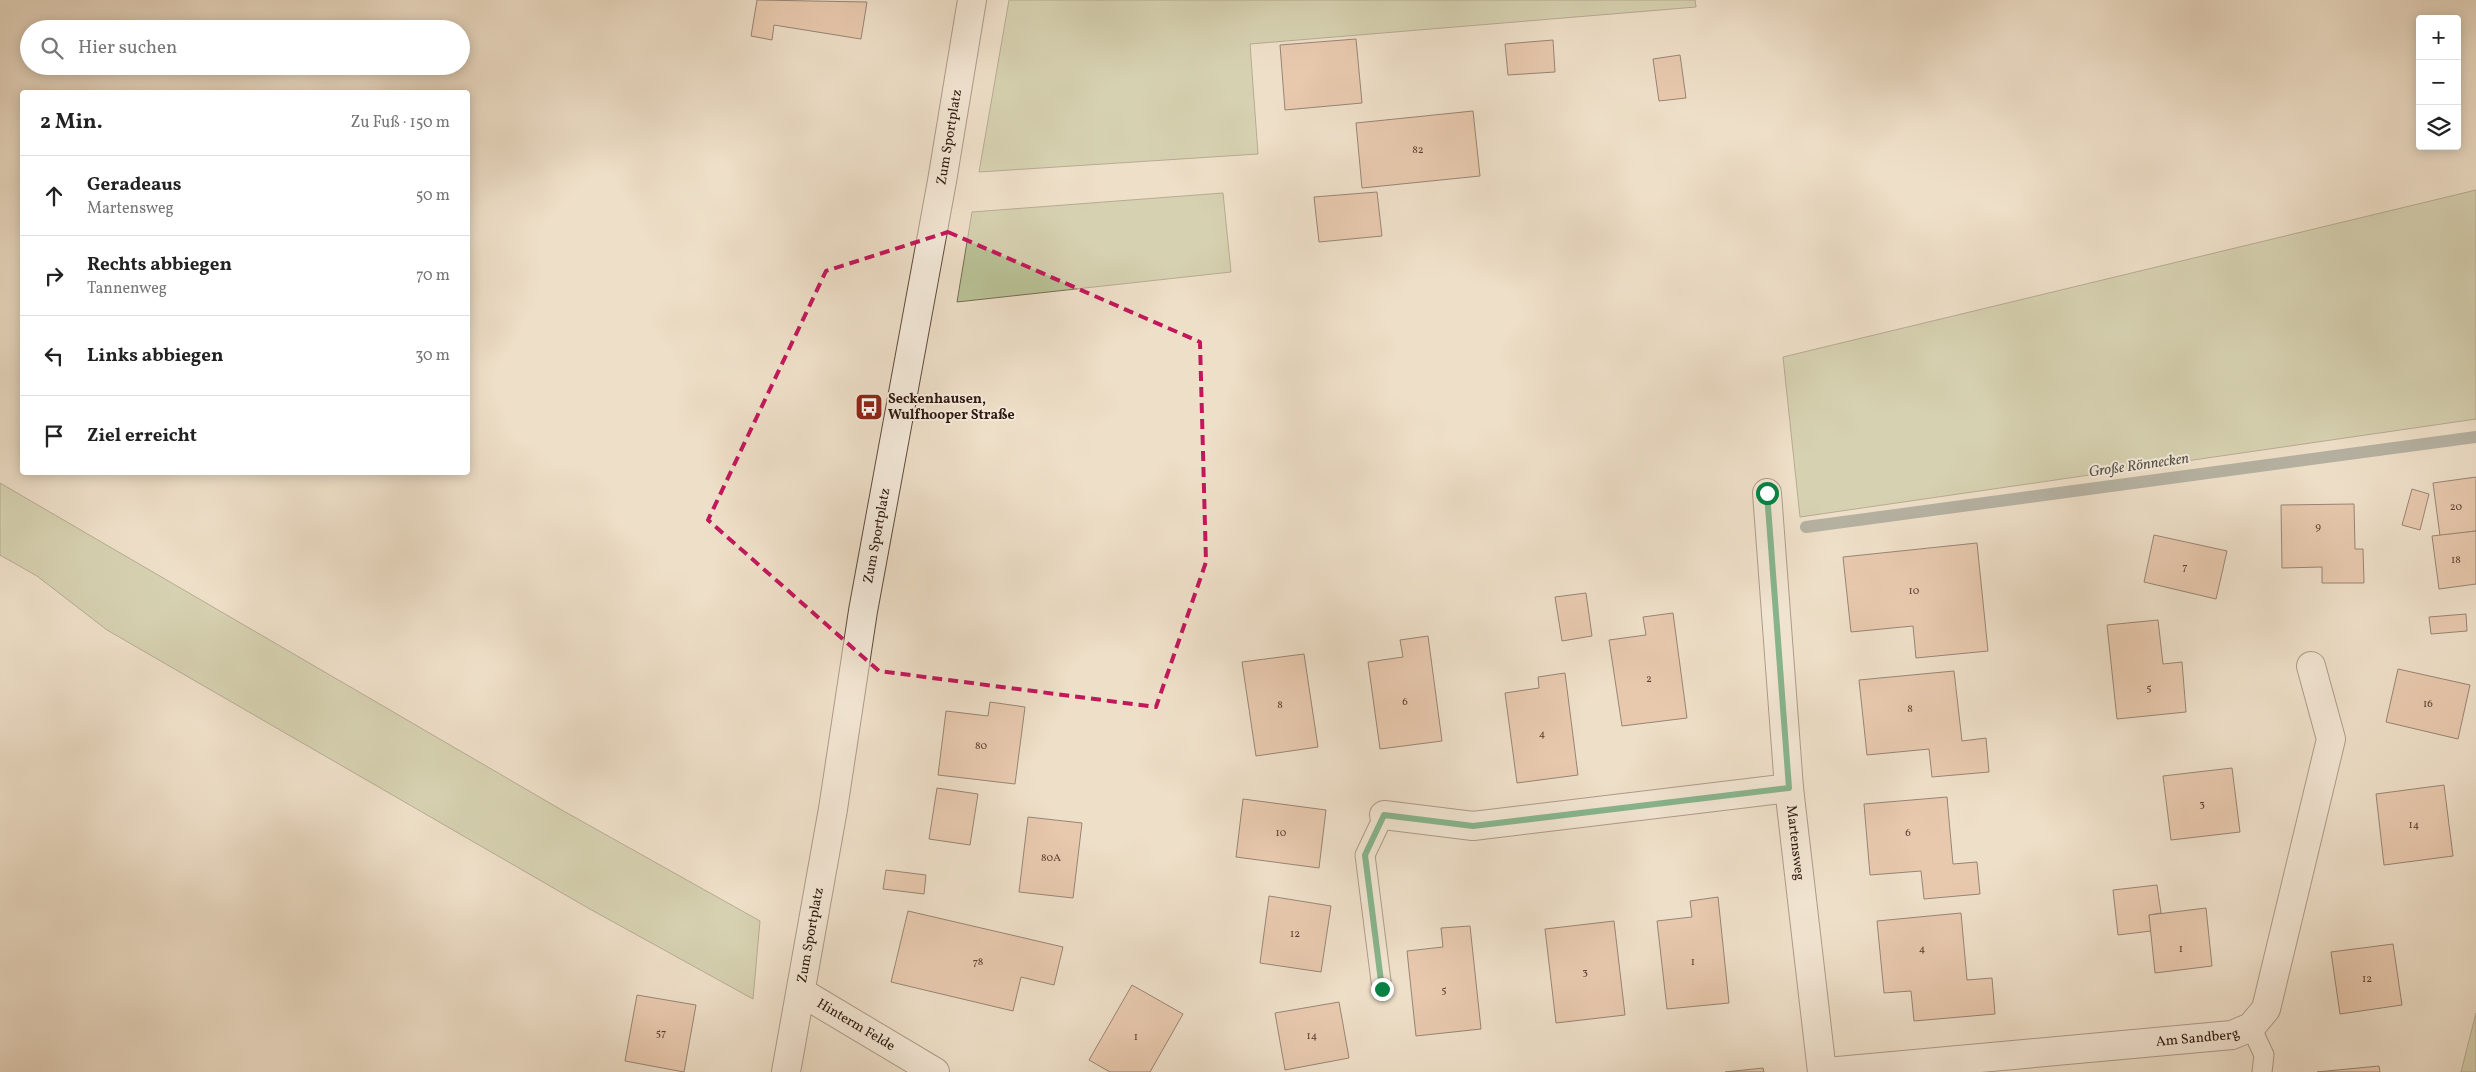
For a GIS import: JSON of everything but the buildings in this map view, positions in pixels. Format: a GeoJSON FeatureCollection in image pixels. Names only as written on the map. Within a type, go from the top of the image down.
{"type":"FeatureCollection","features":[{"type":"Feature","properties":{"kind":"street","name":"Zum Sportplatz"},"geometry":{"type":"LineString","coordinates":[[786,1072],[833,809],[863,611],[942,181],[972,0]]}},
{"type":"Feature","properties":{"kind":"street","name":"Martensweg"},"geometry":{"type":"LineString","coordinates":[[1767,493],[1789,788],[1822,1072]]}},
{"type":"Feature","properties":{"kind":"street","name":"Am Sandberg"},"geometry":{"type":"LineString","coordinates":[[1827,1072],[2232,1036],[2251,1027],[2266,1009],[2331,739],[2311,666]]}},
{"type":"Feature","properties":{"kind":"street"},"geometry":{"type":"LineString","coordinates":[[1384,815],[1473,826],[1789,788]]}},
{"type":"Feature","properties":{"kind":"street","name":"Hinterm Felde"},"geometry":{"type":"LineString","coordinates":[[801,992],[935,1072]]}},
{"type":"Feature","properties":{"kind":"lane"},"geometry":{"type":"LineString","coordinates":[[1382,989],[1365,855],[1384,815]]}},
{"type":"Feature","properties":{"kind":"lane"},"geometry":{"type":"LineString","coordinates":[[2251,1027],[2264,1055],[2262,1072]]}},
{"type":"Feature","properties":{"kind":"highlighted area"},"geometry":{"type":"Polygon","coordinates":[[[948,232],[1200,342],[1206,562],[1156,707],[879,671],[708,520],[826,271],[948,232]]]}},
{"type":"Feature","properties":{"kind":"green space"},"geometry":{"type":"Polygon","coordinates":[[[1009,0],[1695,0],[1696,7],[1250,44],[1258,154],[979,172],[1009,0]]]}},
{"type":"Feature","properties":{"kind":"green space"},"geometry":{"type":"Polygon","coordinates":[[[2476,190],[2476,419],[1800,517],[1783,357],[2476,190]]]}},
{"type":"Feature","properties":{"kind":"green space"},"geometry":{"type":"Polygon","coordinates":[[[1223,193],[1231,272],[957,302],[972,212],[1223,193]]]}},
{"type":"Feature","properties":{"kind":"green space"},"geometry":{"type":"Polygon","coordinates":[[[0,483],[560,809],[760,921],[753,999],[588,908],[107,630],[37,576],[0,555],[0,483]]]}},
{"type":"Feature","properties":{"kind":"green space"},"geometry":{"type":"Polygon","coordinates":[[[2476,1013],[2476,1072],[2461,1072],[2476,1013]]]}},
{"type":"Feature","properties":{"kind":"waterway","name":"Große Rönnecken"},"geometry":{"type":"LineString","coordinates":[[1806,527],[2476,437]]}},
{"type":"Feature","properties":{"kind":"place","name":"Seckenhausen, Wulfhooper Straße"},"geometry":{"type":"Point","coordinates":[869,407]}},
{"type":"Feature","properties":{"kind":"route"},"geometry":{"type":"LineString","coordinates":[[1382,989],[1365,855],[1384,815],[1473,826],[1789,788],[1767,493]]}}]}
